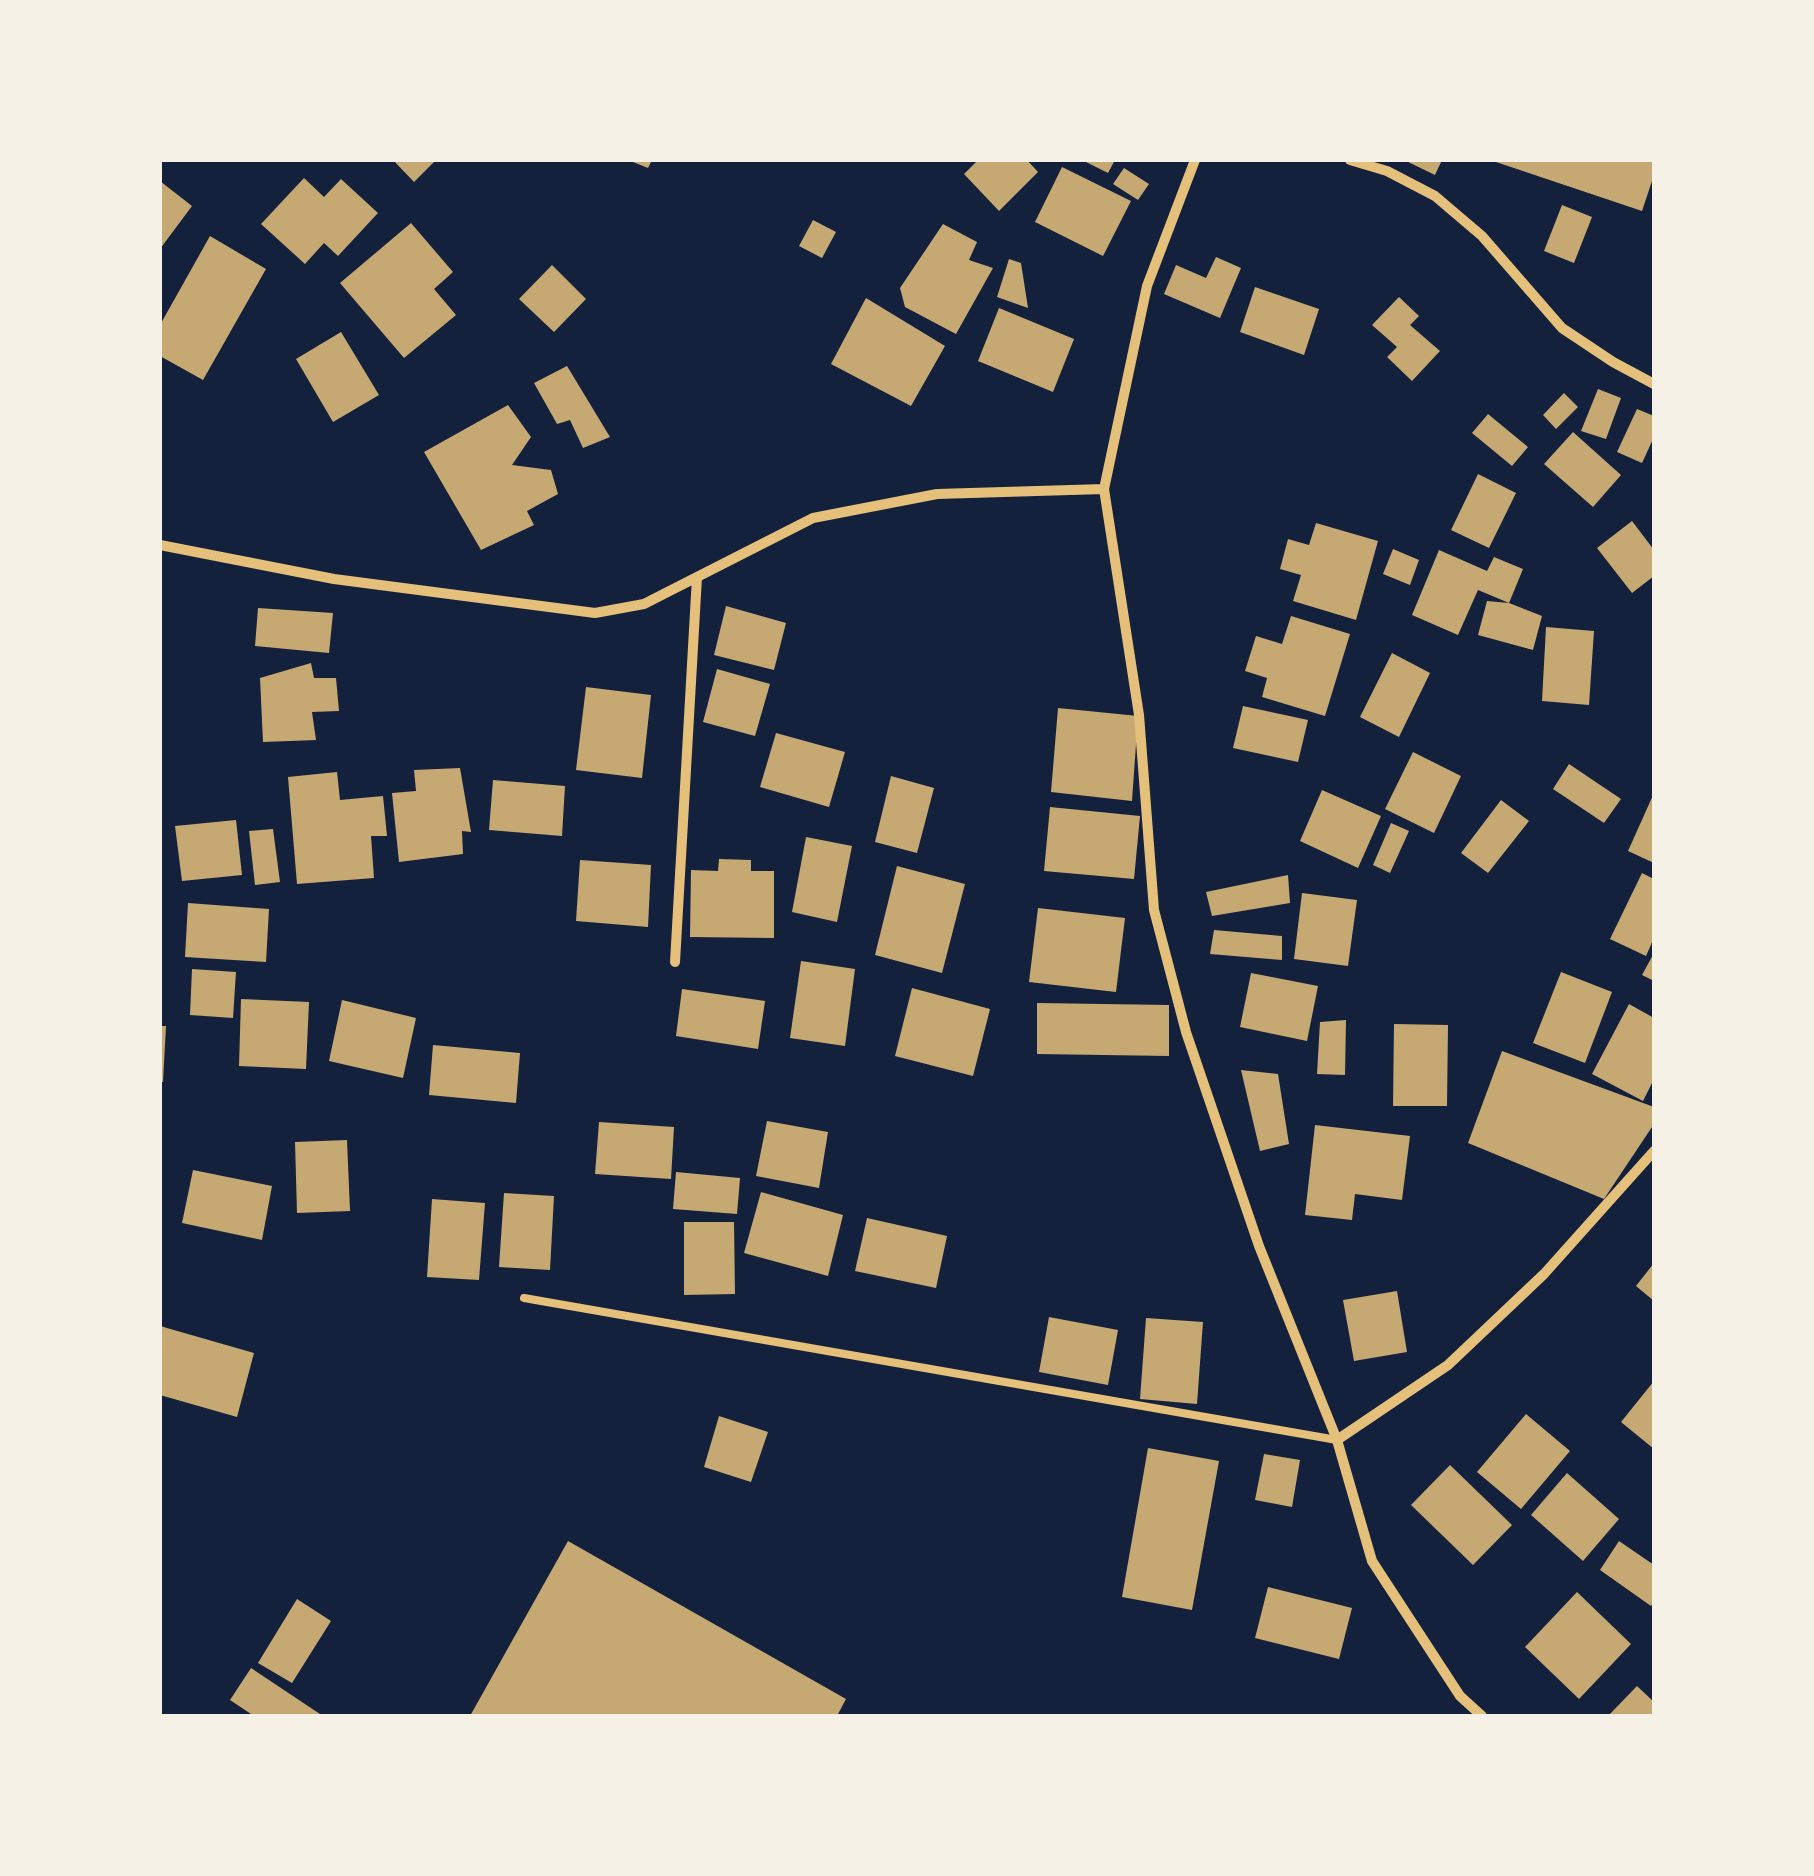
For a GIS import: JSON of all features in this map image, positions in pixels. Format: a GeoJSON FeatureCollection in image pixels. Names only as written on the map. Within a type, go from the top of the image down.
{"type":"FeatureCollection","features":[{"type":"Feature","properties":{"kind":"street"},"geometry":{"type":"LineString","coordinates":[[1195,160],[1147,286],[1104,490],[1139,715],[1154,910],[1186,1032],[1258,1246],[1337,1440],[1372,1561],[1460,1696],[1482,1716]]}},
{"type":"Feature","properties":{"kind":"street"},"geometry":{"type":"LineString","coordinates":[[1350,160],[1387,171],[1435,196],[1482,236],[1562,328],[1654,384]]}},
{"type":"Feature","properties":{"kind":"street"},"geometry":{"type":"LineString","coordinates":[[160,545],[334,579],[595,613],[644,604],[813,518],[936,494],[1104,490]]}},
{"type":"Feature","properties":{"kind":"street"},"geometry":{"type":"LineString","coordinates":[[675,962],[696,576]]}},
{"type":"Feature","properties":{"kind":"street"},"geometry":{"type":"LineString","coordinates":[[1337,1440],[1448,1365],[1544,1274],[1654,1150]]}},
{"type":"Feature","properties":{"kind":"lane"},"geometry":{"type":"LineString","coordinates":[[524,1298],[1337,1440]]}},
{"type":"Feature","properties":{"kind":"building"},"geometry":{"type":"Polygon","coordinates":[[[393,160],[436,160],[414,182],[393,160]]]}},
{"type":"Feature","properties":{"kind":"building"},"geometry":{"type":"Polygon","coordinates":[[[628,160],[652,160],[648,168],[628,160]]]}},
{"type":"Feature","properties":{"kind":"building"},"geometry":{"type":"Polygon","coordinates":[[[978,160],[1027,160],[1038,172],[999,211],[964,174],[978,160]]]}},
{"type":"Feature","properties":{"kind":"building"},"geometry":{"type":"Polygon","coordinates":[[[1082,160],[1115,160],[1108,173],[1082,160]]]}},
{"type":"Feature","properties":{"kind":"building"},"geometry":{"type":"Polygon","coordinates":[[[1404,160],[1442,160],[1435,175],[1404,160]]]}},
{"type":"Feature","properties":{"kind":"building"},"geometry":{"type":"Polygon","coordinates":[[[1654,160],[1654,175],[1642,211],[1493,161],[1654,160]]]}},
{"type":"Feature","properties":{"kind":"building"},"geometry":{"type":"Polygon","coordinates":[[[1062,167],[1131,201],[1103,256],[1035,222],[1062,167]]]}},
{"type":"Feature","properties":{"kind":"building"},"geometry":{"type":"Polygon","coordinates":[[[1124,168],[1149,184],[1138,200],[1113,184],[1124,168]]]}},
{"type":"Feature","properties":{"kind":"building"},"geometry":{"type":"Polygon","coordinates":[[[304,178],[324,197],[341,179],[378,213],[338,256],[324,243],[305,264],[261,224],[304,178]]]}},
{"type":"Feature","properties":{"kind":"building"},"geometry":{"type":"Polygon","coordinates":[[[160,181],[192,206],[160,249],[160,181]]]}},
{"type":"Feature","properties":{"kind":"building"},"geometry":{"type":"Polygon","coordinates":[[[1562,205],[1592,217],[1574,263],[1544,251],[1562,205]]]}},
{"type":"Feature","properties":{"kind":"building"},"geometry":{"type":"Polygon","coordinates":[[[813,220],[836,232],[822,258],[799,246],[813,220]]]}},
{"type":"Feature","properties":{"kind":"building"},"geometry":{"type":"Polygon","coordinates":[[[411,223],[453,272],[434,289],[456,315],[404,358],[340,283],[411,223]]]}},
{"type":"Feature","properties":{"kind":"building"},"geometry":{"type":"Polygon","coordinates":[[[943,224],[977,242],[969,260],[993,268],[956,334],[905,307],[900,288],[943,224]]]}},
{"type":"Feature","properties":{"kind":"building"},"geometry":{"type":"Polygon","coordinates":[[[210,236],[266,269],[203,380],[160,356],[160,325],[210,236]]]}},
{"type":"Feature","properties":{"kind":"building"},"geometry":{"type":"Polygon","coordinates":[[[1216,257],[1241,268],[1220,318],[1164,294],[1176,265],[1206,278],[1216,257]]]}},
{"type":"Feature","properties":{"kind":"building"},"geometry":{"type":"Polygon","coordinates":[[[1009,259],[1021,263],[1028,308],[997,297],[1009,259]]]}},
{"type":"Feature","properties":{"kind":"building"},"geometry":{"type":"Polygon","coordinates":[[[552,265],[586,299],[554,332],[519,299],[552,265]]]}},
{"type":"Feature","properties":{"kind":"building"},"geometry":{"type":"Polygon","coordinates":[[[1255,287],[1319,309],[1304,355],[1240,332],[1255,287]]]}},
{"type":"Feature","properties":{"kind":"building"},"geometry":{"type":"Polygon","coordinates":[[[1399,297],[1419,316],[1410,325],[1440,351],[1412,381],[1387,357],[1397,347],[1372,325],[1399,297]]]}},
{"type":"Feature","properties":{"kind":"building"},"geometry":{"type":"Polygon","coordinates":[[[866,298],[945,346],[911,406],[831,364],[866,298]]]}},
{"type":"Feature","properties":{"kind":"building"},"geometry":{"type":"Polygon","coordinates":[[[999,308],[1074,339],[1053,392],[978,361],[999,308]]]}},
{"type":"Feature","properties":{"kind":"building"},"geometry":{"type":"Polygon","coordinates":[[[341,332],[379,395],[333,422],[296,359],[341,332]]]}},
{"type":"Feature","properties":{"kind":"building"},"geometry":{"type":"Polygon","coordinates":[[[567,366],[610,437],[583,448],[570,420],[557,424],[534,383],[567,366]]]}},
{"type":"Feature","properties":{"kind":"building"},"geometry":{"type":"Polygon","coordinates":[[[1598,389],[1621,398],[1606,439],[1581,431],[1598,389]]]}},
{"type":"Feature","properties":{"kind":"building"},"geometry":{"type":"Polygon","coordinates":[[[1564,393],[1578,407],[1556,429],[1543,415],[1564,393]]]}},
{"type":"Feature","properties":{"kind":"building"},"geometry":{"type":"Polygon","coordinates":[[[508,405],[531,437],[512,465],[551,470],[558,494],[527,511],[534,525],[481,550],[424,452],[508,405]]]}},
{"type":"Feature","properties":{"kind":"building"},"geometry":{"type":"Polygon","coordinates":[[[1637,409],[1654,416],[1654,437],[1642,463],[1617,452],[1637,409]]]}},
{"type":"Feature","properties":{"kind":"building"},"geometry":{"type":"Polygon","coordinates":[[[1488,414],[1528,447],[1512,466],[1472,433],[1488,414]]]}},
{"type":"Feature","properties":{"kind":"building"},"geometry":{"type":"Polygon","coordinates":[[[1573,432],[1621,475],[1593,507],[1544,464],[1573,432]]]}},
{"type":"Feature","properties":{"kind":"building"},"geometry":{"type":"Polygon","coordinates":[[[1478,474],[1516,493],[1489,548],[1451,530],[1478,474]]]}},
{"type":"Feature","properties":{"kind":"building"},"geometry":{"type":"Polygon","coordinates":[[[1632,521],[1654,550],[1654,576],[1632,593],[1597,548],[1632,521]]]}},
{"type":"Feature","properties":{"kind":"building"},"geometry":{"type":"Polygon","coordinates":[[[1316,523],[1378,541],[1356,620],[1293,601],[1301,575],[1280,569],[1288,539],[1309,545],[1316,523]]]}},
{"type":"Feature","properties":{"kind":"building"},"geometry":{"type":"Polygon","coordinates":[[[1393,549],[1419,560],[1410,585],[1383,574],[1393,549]]]}},
{"type":"Feature","properties":{"kind":"building"},"geometry":{"type":"Polygon","coordinates":[[[1439,550],[1487,571],[1494,557],[1523,569],[1509,603],[1478,590],[1458,635],[1412,615],[1439,550]]]}},
{"type":"Feature","properties":{"kind":"building"},"geometry":{"type":"Polygon","coordinates":[[[1487,601],[1509,603],[1542,616],[1533,650],[1478,635],[1487,601]]]}},
{"type":"Feature","properties":{"kind":"building"},"geometry":{"type":"Polygon","coordinates":[[[726,606],[786,623],[774,670],[714,655],[726,606]]]}},
{"type":"Feature","properties":{"kind":"building"},"geometry":{"type":"Polygon","coordinates":[[[258,608],[333,613],[329,653],[255,646],[258,608]]]}},
{"type":"Feature","properties":{"kind":"building"},"geometry":{"type":"Polygon","coordinates":[[[1291,616],[1350,634],[1325,716],[1262,697],[1267,678],[1245,671],[1256,636],[1282,644],[1291,616]]]}},
{"type":"Feature","properties":{"kind":"building"},"geometry":{"type":"Polygon","coordinates":[[[1546,627],[1594,631],[1589,705],[1542,701],[1546,627]]]}},
{"type":"Feature","properties":{"kind":"building"},"geometry":{"type":"Polygon","coordinates":[[[1392,653],[1430,673],[1399,737],[1360,717],[1392,653]]]}},
{"type":"Feature","properties":{"kind":"building"},"geometry":{"type":"Polygon","coordinates":[[[311,663],[314,678],[336,678],[339,711],[312,712],[316,740],[263,742],[260,678],[311,663]]]}},
{"type":"Feature","properties":{"kind":"building"},"geometry":{"type":"Polygon","coordinates":[[[717,669],[770,684],[755,736],[703,722],[717,669]]]}},
{"type":"Feature","properties":{"kind":"building"},"geometry":{"type":"Polygon","coordinates":[[[586,687],[651,695],[642,778],[576,770],[586,687]]]}},
{"type":"Feature","properties":{"kind":"building"},"geometry":{"type":"Polygon","coordinates":[[[1243,706],[1308,720],[1298,762],[1233,748],[1243,706]]]}},
{"type":"Feature","properties":{"kind":"building"},"geometry":{"type":"Polygon","coordinates":[[[1058,708],[1138,716],[1132,801],[1051,792],[1058,708]]]}},
{"type":"Feature","properties":{"kind":"building"},"geometry":{"type":"Polygon","coordinates":[[[776,733],[845,752],[829,807],[760,787],[776,733]]]}},
{"type":"Feature","properties":{"kind":"building"},"geometry":{"type":"Polygon","coordinates":[[[1413,752],[1461,776],[1434,833],[1385,809],[1413,752]]]}},
{"type":"Feature","properties":{"kind":"building"},"geometry":{"type":"Polygon","coordinates":[[[1569,764],[1621,799],[1604,823],[1553,789],[1569,764]]]}},
{"type":"Feature","properties":{"kind":"building"},"geometry":{"type":"Polygon","coordinates":[[[460,768],[471,832],[462,831],[463,854],[399,862],[392,793],[416,791],[414,770],[460,768]]]}},
{"type":"Feature","properties":{"kind":"building"},"geometry":{"type":"Polygon","coordinates":[[[337,772],[340,800],[383,796],[387,836],[371,836],[374,878],[297,884],[288,777],[337,772]]]}},
{"type":"Feature","properties":{"kind":"building"},"geometry":{"type":"Polygon","coordinates":[[[891,776],[934,788],[917,853],[875,842],[891,776]]]}},
{"type":"Feature","properties":{"kind":"building"},"geometry":{"type":"Polygon","coordinates":[[[493,780],[565,786],[562,836],[489,830],[493,780]]]}},
{"type":"Feature","properties":{"kind":"building"},"geometry":{"type":"Polygon","coordinates":[[[1322,790],[1381,816],[1358,868],[1300,841],[1322,790]]]}},
{"type":"Feature","properties":{"kind":"building"},"geometry":{"type":"Polygon","coordinates":[[[1654,793],[1654,863],[1628,851],[1654,793]]]}},
{"type":"Feature","properties":{"kind":"building"},"geometry":{"type":"Polygon","coordinates":[[[1501,800],[1529,821],[1488,873],[1461,853],[1501,800]]]}},
{"type":"Feature","properties":{"kind":"building"},"geometry":{"type":"Polygon","coordinates":[[[1050,807],[1140,816],[1134,879],[1044,871],[1050,807]]]}},
{"type":"Feature","properties":{"kind":"building"},"geometry":{"type":"Polygon","coordinates":[[[236,820],[242,875],[182,881],[175,826],[236,820]]]}},
{"type":"Feature","properties":{"kind":"building"},"geometry":{"type":"Polygon","coordinates":[[[1391,823],[1409,831],[1390,873],[1373,865],[1391,823]]]}},
{"type":"Feature","properties":{"kind":"building"},"geometry":{"type":"Polygon","coordinates":[[[273,829],[280,882],[255,885],[249,831],[273,829]]]}},
{"type":"Feature","properties":{"kind":"building"},"geometry":{"type":"Polygon","coordinates":[[[806,837],[852,846],[837,922],[792,912],[806,837]]]}},
{"type":"Feature","properties":{"kind":"building"},"geometry":{"type":"Polygon","coordinates":[[[719,859],[751,860],[751,871],[774,871],[774,938],[690,937],[691,870],[718,871],[719,859]]]}},
{"type":"Feature","properties":{"kind":"building"},"geometry":{"type":"Polygon","coordinates":[[[580,860],[651,865],[648,927],[576,921],[580,860]]]}},
{"type":"Feature","properties":{"kind":"building"},"geometry":{"type":"Polygon","coordinates":[[[897,866],[965,884],[942,973],[875,955],[897,866]]]}},
{"type":"Feature","properties":{"kind":"building"},"geometry":{"type":"Polygon","coordinates":[[[1642,873],[1654,879],[1654,938],[1646,956],[1610,939],[1642,873]]]}},
{"type":"Feature","properties":{"kind":"building"},"geometry":{"type":"Polygon","coordinates":[[[1288,875],[1290,903],[1212,916],[1206,892],[1288,875]]]}},
{"type":"Feature","properties":{"kind":"building"},"geometry":{"type":"Polygon","coordinates":[[[1302,893],[1357,900],[1348,966],[1294,959],[1302,893]]]}},
{"type":"Feature","properties":{"kind":"building"},"geometry":{"type":"Polygon","coordinates":[[[188,903],[269,909],[266,962],[185,957],[188,903]]]}},
{"type":"Feature","properties":{"kind":"building"},"geometry":{"type":"Polygon","coordinates":[[[1038,908],[1125,918],[1116,992],[1029,982],[1038,908]]]}},
{"type":"Feature","properties":{"kind":"building"},"geometry":{"type":"Polygon","coordinates":[[[1214,930],[1282,936],[1282,960],[1210,954],[1214,930]]]}},
{"type":"Feature","properties":{"kind":"building"},"geometry":{"type":"Polygon","coordinates":[[[1654,953],[1654,981],[1642,975],[1654,953]]]}},
{"type":"Feature","properties":{"kind":"building"},"geometry":{"type":"Polygon","coordinates":[[[801,961],[855,969],[845,1046],[790,1038],[801,961]]]}},
{"type":"Feature","properties":{"kind":"building"},"geometry":{"type":"Polygon","coordinates":[[[192,969],[236,972],[233,1018],[190,1015],[192,969]]]}},
{"type":"Feature","properties":{"kind":"building"},"geometry":{"type":"Polygon","coordinates":[[[1561,972],[1612,992],[1585,1063],[1533,1043],[1561,972]]]}},
{"type":"Feature","properties":{"kind":"building"},"geometry":{"type":"Polygon","coordinates":[[[1251,973],[1318,986],[1307,1041],[1240,1027],[1251,973]]]}},
{"type":"Feature","properties":{"kind":"building"},"geometry":{"type":"Polygon","coordinates":[[[912,988],[990,1009],[973,1076],[895,1056],[912,988]]]}},
{"type":"Feature","properties":{"kind":"building"},"geometry":{"type":"Polygon","coordinates":[[[682,989],[765,1001],[758,1049],[676,1036],[682,989]]]}},
{"type":"Feature","properties":{"kind":"building"},"geometry":{"type":"Polygon","coordinates":[[[241,999],[309,1002],[306,1069],[239,1066],[241,999]]]}},
{"type":"Feature","properties":{"kind":"building"},"geometry":{"type":"Polygon","coordinates":[[[342,1000],[416,1018],[403,1078],[329,1061],[342,1000]]]}},
{"type":"Feature","properties":{"kind":"building"},"geometry":{"type":"Polygon","coordinates":[[[1037,1003],[1169,1005],[1169,1056],[1037,1054],[1037,1003]]]}},
{"type":"Feature","properties":{"kind":"building"},"geometry":{"type":"Polygon","coordinates":[[[1629,1004],[1654,1018],[1654,1079],[1643,1101],[1592,1074],[1629,1004]]]}},
{"type":"Feature","properties":{"kind":"building"},"geometry":{"type":"Polygon","coordinates":[[[1346,1020],[1345,1075],[1317,1074],[1320,1022],[1346,1020]]]}},
{"type":"Feature","properties":{"kind":"building"},"geometry":{"type":"Polygon","coordinates":[[[1394,1024],[1448,1025],[1447,1106],[1393,1106],[1394,1024]]]}},
{"type":"Feature","properties":{"kind":"building"},"geometry":{"type":"Polygon","coordinates":[[[160,1026],[166,1026],[163,1082],[160,1082],[160,1026]]]}},
{"type":"Feature","properties":{"kind":"building"},"geometry":{"type":"Polygon","coordinates":[[[433,1045],[520,1053],[516,1103],[429,1095],[433,1045]]]}},
{"type":"Feature","properties":{"kind":"building"},"geometry":{"type":"Polygon","coordinates":[[[1502,1051],[1654,1107],[1654,1124],[1604,1199],[1468,1143],[1502,1051]]]}},
{"type":"Feature","properties":{"kind":"building"},"geometry":{"type":"Polygon","coordinates":[[[1241,1070],[1278,1074],[1289,1144],[1260,1151],[1241,1070]]]}},
{"type":"Feature","properties":{"kind":"building"},"geometry":{"type":"Polygon","coordinates":[[[767,1121],[828,1132],[819,1188],[756,1176],[767,1121]]]}},
{"type":"Feature","properties":{"kind":"building"},"geometry":{"type":"Polygon","coordinates":[[[599,1122],[674,1127],[671,1179],[595,1174],[599,1122]]]}},
{"type":"Feature","properties":{"kind":"building"},"geometry":{"type":"Polygon","coordinates":[[[1315,1125],[1410,1136],[1402,1200],[1355,1194],[1352,1220],[1305,1215],[1315,1125]]]}},
{"type":"Feature","properties":{"kind":"building"},"geometry":{"type":"Polygon","coordinates":[[[347,1140],[350,1211],[297,1213],[295,1142],[347,1140]]]}},
{"type":"Feature","properties":{"kind":"building"},"geometry":{"type":"Polygon","coordinates":[[[193,1170],[272,1186],[262,1240],[182,1223],[193,1170]]]}},
{"type":"Feature","properties":{"kind":"building"},"geometry":{"type":"Polygon","coordinates":[[[676,1172],[740,1178],[737,1214],[673,1209],[676,1172]]]}},
{"type":"Feature","properties":{"kind":"building"},"geometry":{"type":"Polygon","coordinates":[[[761,1192],[843,1215],[828,1276],[744,1253],[761,1192]]]}},
{"type":"Feature","properties":{"kind":"building"},"geometry":{"type":"Polygon","coordinates":[[[504,1193],[554,1196],[550,1270],[499,1267],[504,1193]]]}},
{"type":"Feature","properties":{"kind":"building"},"geometry":{"type":"Polygon","coordinates":[[[432,1199],[485,1203],[479,1280],[427,1277],[432,1199]]]}},
{"type":"Feature","properties":{"kind":"building"},"geometry":{"type":"Polygon","coordinates":[[[867,1218],[947,1236],[936,1288],[855,1271],[867,1218]]]}},
{"type":"Feature","properties":{"kind":"building"},"geometry":{"type":"Polygon","coordinates":[[[684,1222],[734,1222],[735,1294],[684,1295],[684,1222]]]}},
{"type":"Feature","properties":{"kind":"building"},"geometry":{"type":"Polygon","coordinates":[[[1654,1263],[1654,1301],[1636,1286],[1654,1263]]]}},
{"type":"Feature","properties":{"kind":"building"},"geometry":{"type":"Polygon","coordinates":[[[1397,1291],[1407,1352],[1354,1361],[1343,1300],[1397,1291]]]}},
{"type":"Feature","properties":{"kind":"building"},"geometry":{"type":"Polygon","coordinates":[[[1049,1317],[1118,1330],[1108,1385],[1039,1372],[1049,1317]]]}},
{"type":"Feature","properties":{"kind":"building"},"geometry":{"type":"Polygon","coordinates":[[[1146,1318],[1203,1322],[1197,1404],[1140,1399],[1146,1318]]]}},
{"type":"Feature","properties":{"kind":"building"},"geometry":{"type":"Polygon","coordinates":[[[160,1326],[254,1353],[237,1417],[160,1395],[160,1326]]]}},
{"type":"Feature","properties":{"kind":"building"},"geometry":{"type":"Polygon","coordinates":[[[1654,1381],[1654,1449],[1621,1422],[1654,1381]]]}},
{"type":"Feature","properties":{"kind":"building"},"geometry":{"type":"Polygon","coordinates":[[[1526,1414],[1570,1451],[1521,1509],[1477,1472],[1526,1414]]]}},
{"type":"Feature","properties":{"kind":"building"},"geometry":{"type":"Polygon","coordinates":[[[719,1416],[768,1432],[751,1482],[704,1467],[719,1416]]]}},
{"type":"Feature","properties":{"kind":"building"},"geometry":{"type":"Polygon","coordinates":[[[1148,1448],[1219,1461],[1192,1610],[1122,1597],[1148,1448]]]}},
{"type":"Feature","properties":{"kind":"building"},"geometry":{"type":"Polygon","coordinates":[[[1264,1454],[1300,1460],[1292,1507],[1255,1500],[1264,1454]]]}},
{"type":"Feature","properties":{"kind":"building"},"geometry":{"type":"Polygon","coordinates":[[[1450,1465],[1512,1525],[1473,1565],[1411,1505],[1450,1465]]]}},
{"type":"Feature","properties":{"kind":"building"},"geometry":{"type":"Polygon","coordinates":[[[1567,1473],[1619,1519],[1583,1561],[1531,1515],[1567,1473]]]}},
{"type":"Feature","properties":{"kind":"building"},"geometry":{"type":"Polygon","coordinates":[[[568,1541],[846,1699],[837,1716],[470,1716],[568,1541]]]}},
{"type":"Feature","properties":{"kind":"building"},"geometry":{"type":"Polygon","coordinates":[[[1619,1541],[1654,1565],[1651,1606],[1600,1570],[1619,1541]]]}},
{"type":"Feature","properties":{"kind":"building"},"geometry":{"type":"Polygon","coordinates":[[[1268,1587],[1352,1608],[1339,1659],[1255,1638],[1268,1587]]]}},
{"type":"Feature","properties":{"kind":"building"},"geometry":{"type":"Polygon","coordinates":[[[1577,1592],[1631,1644],[1579,1699],[1525,1647],[1577,1592]]]}},
{"type":"Feature","properties":{"kind":"building"},"geometry":{"type":"Polygon","coordinates":[[[297,1599],[331,1621],[292,1683],[258,1663],[297,1599]]]}},
{"type":"Feature","properties":{"kind":"building"},"geometry":{"type":"Polygon","coordinates":[[[251,1668],[323,1716],[254,1716],[230,1700],[251,1668]]]}},
{"type":"Feature","properties":{"kind":"building"},"geometry":{"type":"Polygon","coordinates":[[[1637,1686],[1654,1702],[1654,1716],[1608,1716],[1637,1686]]]}}]}
